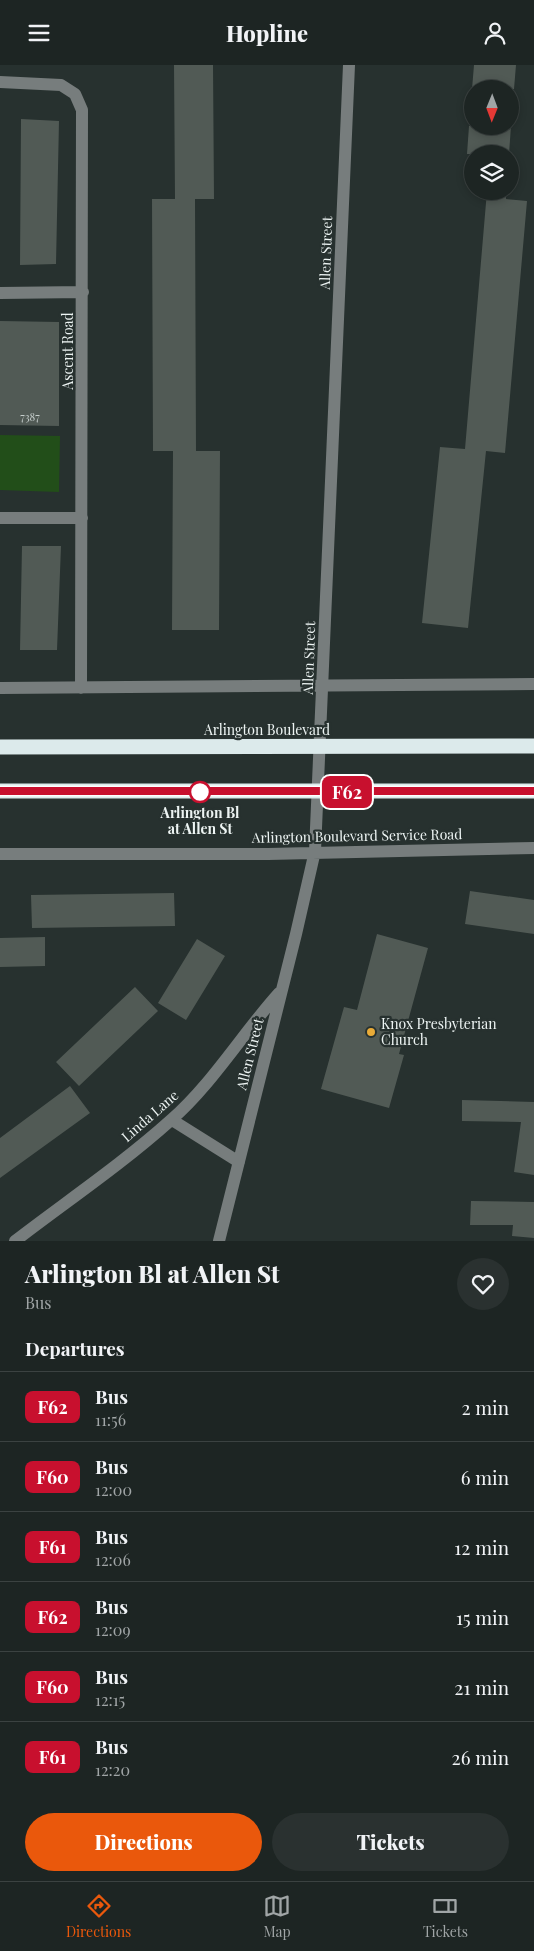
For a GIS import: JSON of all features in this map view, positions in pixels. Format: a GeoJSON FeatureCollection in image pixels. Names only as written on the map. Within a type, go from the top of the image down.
{"type":"FeatureCollection","features":[{"type":"Feature","properties":{"kind":"highway","name":"Arlington Boulevard"},"geometry":{"type":"LineString","coordinates":[[0,747],[534,745]]}},
{"type":"Feature","properties":{"kind":"highway"},"geometry":{"type":"LineString","coordinates":[[0,791],[534,791]]}},
{"type":"Feature","properties":{"kind":"street","name":"Allen Street"},"geometry":{"type":"LineString","coordinates":[[219,1241],[315,851],[349,65]]}},
{"type":"Feature","properties":{"kind":"street","name":"Ascent Road"},"geometry":{"type":"LineString","coordinates":[[0,82],[60,85],[75,94],[82,110],[81,688]]}},
{"type":"Feature","properties":{"kind":"street"},"geometry":{"type":"LineString","coordinates":[[0,293],[83,291]]}},
{"type":"Feature","properties":{"kind":"street"},"geometry":{"type":"LineString","coordinates":[[0,518],[82,518]]}},
{"type":"Feature","properties":{"kind":"street"},"geometry":{"type":"LineString","coordinates":[[0,688],[323,684],[534,684]]}},
{"type":"Feature","properties":{"kind":"street","name":"Arlington Boulevard Service Road"},"geometry":{"type":"LineString","coordinates":[[0,854],[268,853],[534,848]]}},
{"type":"Feature","properties":{"kind":"street","name":"Linda Lane"},"geometry":{"type":"LineString","coordinates":[[14,1241],[172,1120],[206,1086],[254,1021],[281,991]]}},
{"type":"Feature","properties":{"kind":"street"},"geometry":{"type":"LineString","coordinates":[[172,1120],[238,1162]]}},
{"type":"Feature","properties":{"kind":"green space"},"geometry":{"type":"Polygon","coordinates":[[[0,435],[60,436],[59,492],[0,490],[0,435]]]}},
{"type":"Feature","properties":{"kind":"building"},"geometry":{"type":"Polygon","coordinates":[[[174,65],[213,65],[214,199],[195,199],[196,451],[220,451],[219,630],[172,630],[173,451],[153,451],[152,199],[175,199],[174,65]]]}},
{"type":"Feature","properties":{"kind":"building"},"geometry":{"type":"Polygon","coordinates":[[[474,65],[516,65],[515,80],[473,80],[474,65]]]}},
{"type":"Feature","properties":{"kind":"building"},"geometry":{"type":"Polygon","coordinates":[[[21,119],[59,121],[56,264],[20,265],[21,119]]]}},
{"type":"Feature","properties":{"kind":"building"},"geometry":{"type":"Polygon","coordinates":[[[468,135],[510,135],[510,145],[468,145],[468,135]]]}},
{"type":"Feature","properties":{"kind":"building"},"geometry":{"type":"Polygon","coordinates":[[[486,200],[527,201],[505,453],[486,451],[468,628],[422,623],[440,447],[465,449],[486,200]]]}},
{"type":"Feature","properties":{"kind":"building"},"geometry":{"type":"Polygon","coordinates":[[[0,321],[59,322],[59,426],[0,425],[0,321]]]}},
{"type":"Feature","properties":{"kind":"building"},"geometry":{"type":"Polygon","coordinates":[[[22,546],[61,546],[57,650],[20,650],[22,546]]]}},
{"type":"Feature","properties":{"kind":"building"},"geometry":{"type":"Polygon","coordinates":[[[470,891],[534,900],[534,934],[465,924],[470,891]]]}},
{"type":"Feature","properties":{"kind":"building"},"geometry":{"type":"Polygon","coordinates":[[[174,893],[175,926],[32,928],[31,895],[174,893]]]}},
{"type":"Feature","properties":{"kind":"building","name":"Knox Presbyterian Church"},"geometry":{"type":"Polygon","coordinates":[[[377,934],[428,948],[399,1054],[404,1055],[389,1108],[321,1089],[344,1007],[357,1010],[377,934]]]}},
{"type":"Feature","properties":{"kind":"building"},"geometry":{"type":"Polygon","coordinates":[[[45,937],[45,966],[0,967],[0,938],[45,937]]]}},
{"type":"Feature","properties":{"kind":"building"},"geometry":{"type":"Polygon","coordinates":[[[197,939],[225,956],[186,1020],[158,1003],[197,939]]]}},
{"type":"Feature","properties":{"kind":"building"},"geometry":{"type":"Polygon","coordinates":[[[135,987],[158,1011],[79,1086],[56,1062],[135,987]]]}},
{"type":"Feature","properties":{"kind":"building"},"geometry":{"type":"Polygon","coordinates":[[[70,1086],[90,1113],[0,1178],[0,1138],[70,1086]]]}},
{"type":"Feature","properties":{"kind":"building"},"geometry":{"type":"Polygon","coordinates":[[[462,1100],[534,1102],[534,1175],[514,1172],[521,1122],[462,1121],[462,1100]]]}},
{"type":"Feature","properties":{"kind":"building"},"geometry":{"type":"Polygon","coordinates":[[[471,1201],[534,1202],[534,1238],[512,1236],[513,1225],[470,1225],[471,1201]]]}},
{"type":"Feature","properties":{"kind":"bus line","name":"F62"},"geometry":{"type":"LineString","coordinates":[[0,791],[534,791]]}},
{"type":"Feature","properties":{"kind":"place","name":"Arlington Bl at Allen St"},"geometry":{"type":"Point","coordinates":[200,792]}},
{"type":"Feature","properties":{"kind":"place","name":"Knox Presbyterian Church"},"geometry":{"type":"Point","coordinates":[371,1032]}}]}
